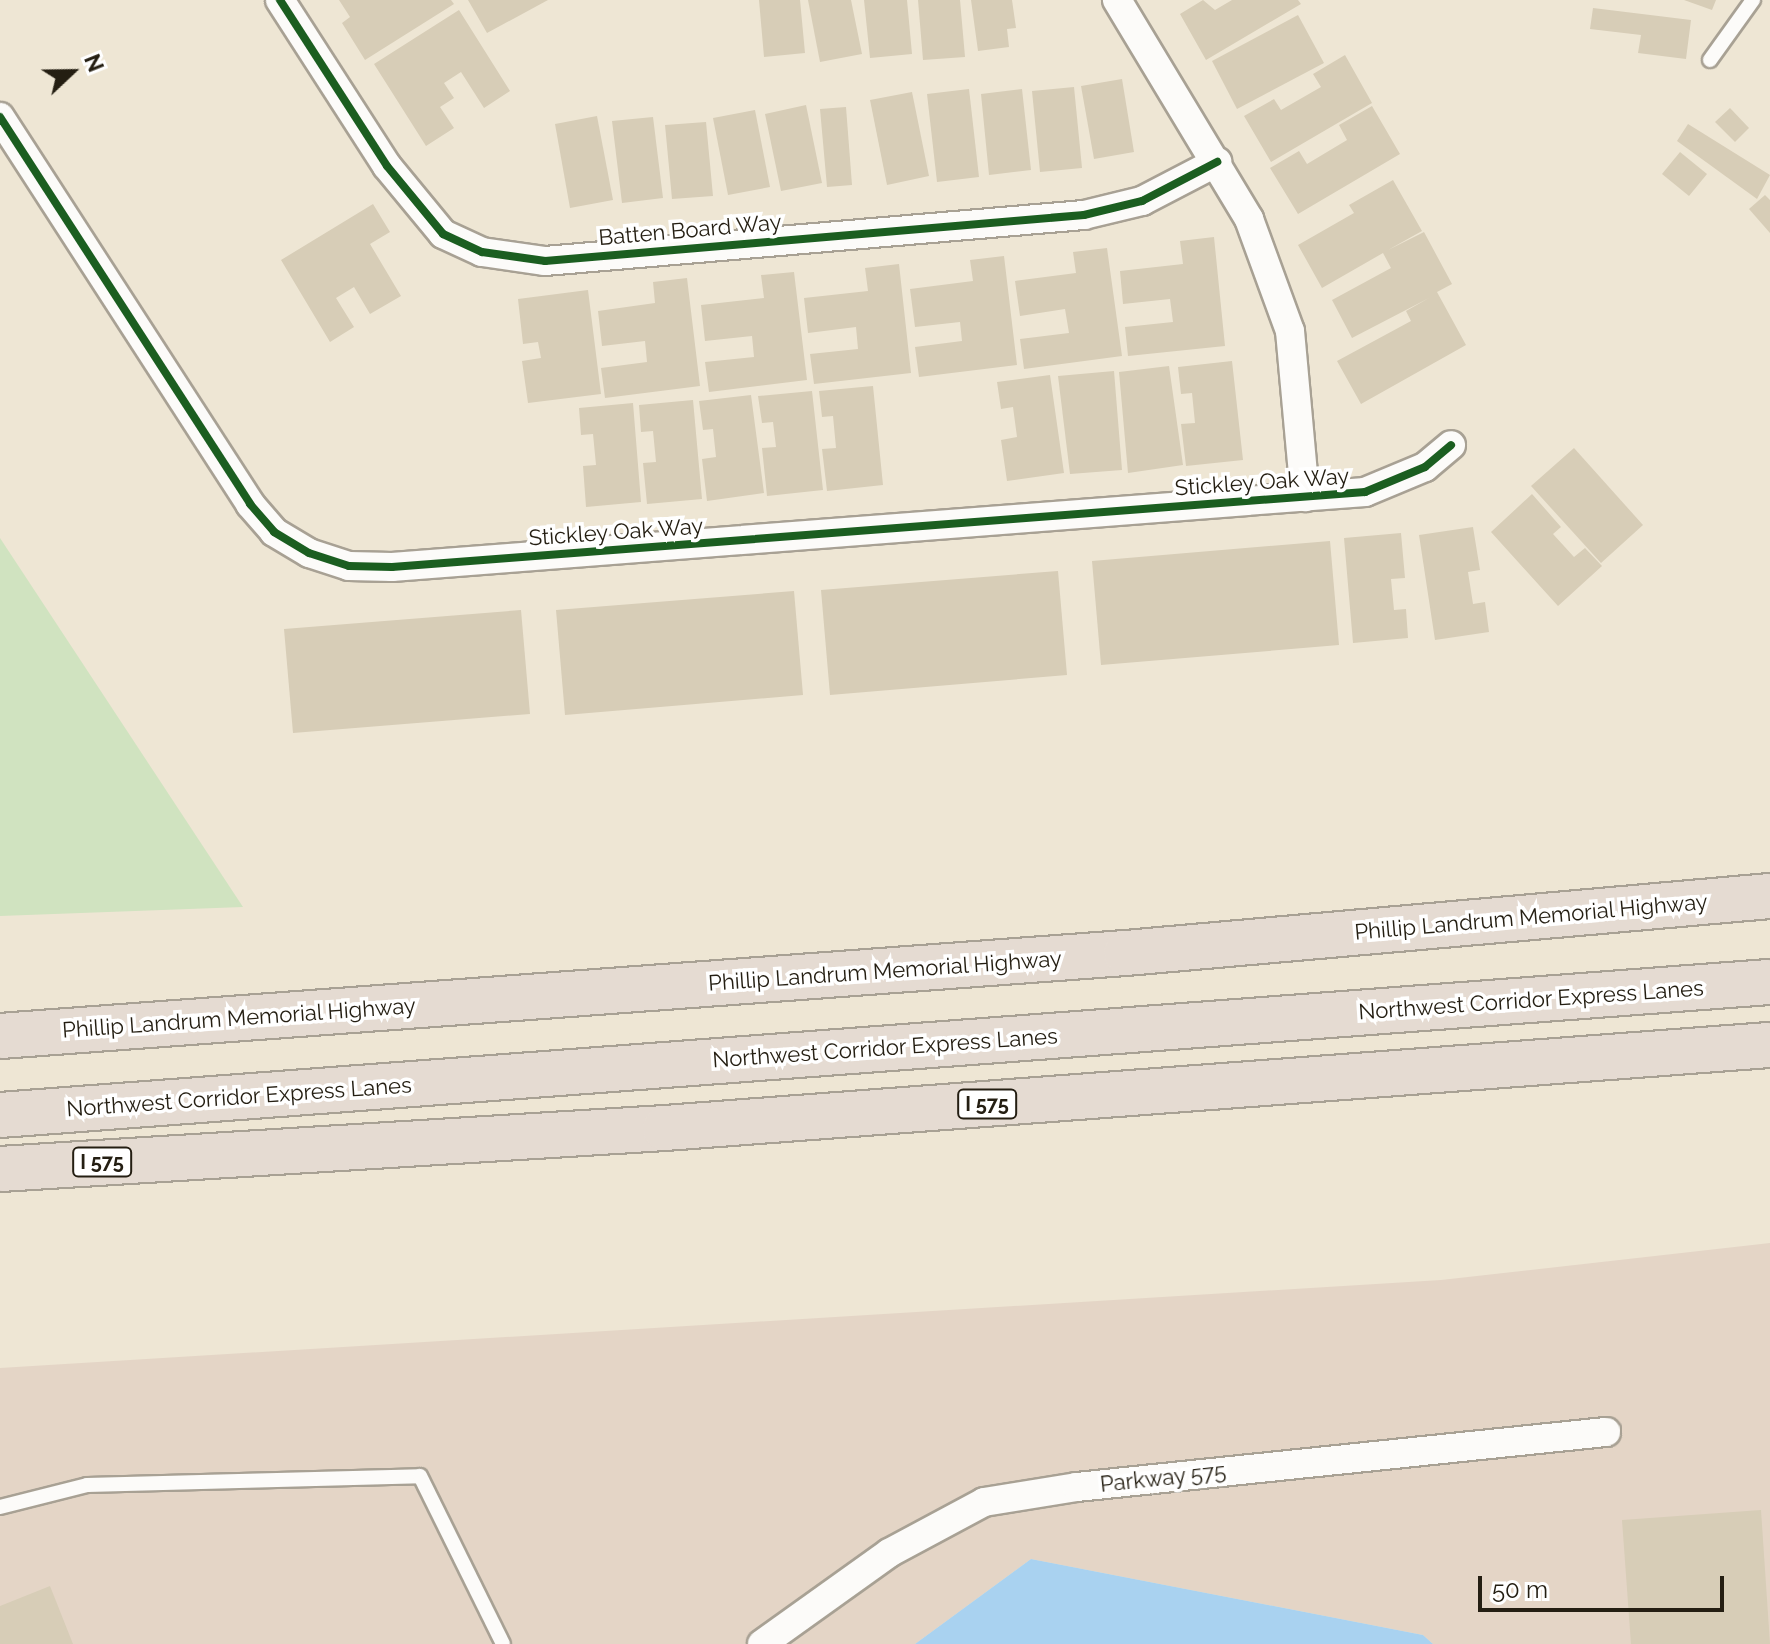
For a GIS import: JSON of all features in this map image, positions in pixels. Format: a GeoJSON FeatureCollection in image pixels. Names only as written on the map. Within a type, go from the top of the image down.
{"type":"FeatureCollection","features":[{"type":"Feature","properties":{"kind":"highway","name":"Phillip Landrum Memorial Highway"},"geometry":{"type":"LineString","coordinates":[[0,1036],[1126,953],[1770,896]]}},
{"type":"Feature","properties":{"kind":"highway","name":"Northwest Corridor Express Lanes"},"geometry":{"type":"LineString","coordinates":[[0,1115],[1770,982]]}},
{"type":"Feature","properties":{"kind":"highway","name":"I 575"},"geometry":{"type":"LineString","coordinates":[[0,1169],[665,1128],[1770,1045]]}},
{"type":"Feature","properties":{"kind":"highway"},"geometry":{"type":"LineString","coordinates":[[0,1199],[120,1187],[204,1155]]}},
{"type":"Feature","properties":{"kind":"street","name":"Batten Board Way"},"geometry":{"type":"LineString","coordinates":[[280,0],[387,166],[443,234],[482,252],[545,261],[1084,215],[1142,201],[1217,162]]}},
{"type":"Feature","properties":{"kind":"street"},"geometry":{"type":"LineString","coordinates":[[1117,0],[1249,219],[1290,331],[1305,497]]}},
{"type":"Feature","properties":{"kind":"street","name":"Stickley Oak Way"},"geometry":{"type":"LineString","coordinates":[[0,117],[250,504],[274,532],[309,553],[349,566],[392,567],[1365,492],[1395,484],[1451,445]]}},
{"type":"Feature","properties":{"kind":"street","name":"Parkway 575"},"geometry":{"type":"LineString","coordinates":[[762,1644],[889,1553],[984,1502],[1077,1487],[1606,1432]]}},
{"type":"Feature","properties":{"kind":"lane"},"geometry":{"type":"LineString","coordinates":[[1710,60],[1753,0]]}},
{"type":"Feature","properties":{"kind":"lane"},"geometry":{"type":"LineString","coordinates":[[0,1507],[87,1485],[420,1476],[503,1644]]}},
{"type":"Feature","properties":{"kind":"shaded area"},"geometry":{"type":"Polygon","coordinates":[[[1770,1243],[1770,1644],[1433,1644],[1423,1635],[1031,1559],[915,1644],[0,1644],[0,1368],[1441,1280],[1770,1243]]]}},
{"type":"Feature","properties":{"kind":"green space"},"geometry":{"type":"Polygon","coordinates":[[[0,538],[243,907],[0,916],[0,538]]]}},
{"type":"Feature","properties":{"kind":"water"},"geometry":{"type":"Polygon","coordinates":[[[1031,1559],[1423,1635],[1433,1644],[915,1644],[1031,1559]]]}},
{"type":"Feature","properties":{"kind":"building"},"geometry":{"type":"Polygon","coordinates":[[[339,0],[451,0],[454,4],[365,60],[342,23],[350,17],[339,0]]]}},
{"type":"Feature","properties":{"kind":"building"},"geometry":{"type":"Polygon","coordinates":[[[468,0],[548,0],[487,33],[468,0]]]}},
{"type":"Feature","properties":{"kind":"building"},"geometry":{"type":"Polygon","coordinates":[[[759,0],[800,0],[805,53],[764,57],[759,0]]]}},
{"type":"Feature","properties":{"kind":"building"},"geometry":{"type":"Polygon","coordinates":[[[808,0],[851,0],[862,54],[820,62],[808,0]]]}},
{"type":"Feature","properties":{"kind":"building"},"geometry":{"type":"Polygon","coordinates":[[[864,0],[907,0],[912,54],[870,58],[864,0]]]}},
{"type":"Feature","properties":{"kind":"building"},"geometry":{"type":"Polygon","coordinates":[[[918,0],[960,0],[965,57],[923,60],[918,0]]]}},
{"type":"Feature","properties":{"kind":"building"},"geometry":{"type":"Polygon","coordinates":[[[971,0],[1012,0],[1016,28],[1007,29],[1009,47],[978,51],[971,0]]]}},
{"type":"Feature","properties":{"kind":"building"},"geometry":{"type":"Polygon","coordinates":[[[1203,0],[1215,10],[1232,0],[1298,0],[1301,4],[1206,60],[1180,14],[1203,0]]]}},
{"type":"Feature","properties":{"kind":"building"},"geometry":{"type":"Polygon","coordinates":[[[1684,0],[1716,0],[1712,10],[1684,0]]]}},
{"type":"Feature","properties":{"kind":"building"},"geometry":{"type":"Polygon","coordinates":[[[1593,8],[1691,20],[1686,59],[1638,53],[1641,35],[1590,29],[1593,8]]]}},
{"type":"Feature","properties":{"kind":"building"},"geometry":{"type":"Polygon","coordinates":[[[459,10],[510,91],[484,108],[461,72],[444,83],[454,98],[440,107],[454,128],[426,146],[374,64],[459,10]]]}},
{"type":"Feature","properties":{"kind":"building"},"geometry":{"type":"Polygon","coordinates":[[[1298,15],[1324,63],[1237,109],[1212,61],[1298,15]]]}},
{"type":"Feature","properties":{"kind":"building"},"geometry":{"type":"Polygon","coordinates":[[[1345,55],[1372,103],[1271,162],[1244,116],[1274,99],[1281,110],[1321,87],[1313,74],[1345,55]]]}},
{"type":"Feature","properties":{"kind":"building"},"geometry":{"type":"Polygon","coordinates":[[[1122,79],[1134,152],[1094,159],[1081,86],[1122,79]]]}},
{"type":"Feature","properties":{"kind":"building"},"geometry":{"type":"Polygon","coordinates":[[[1074,87],[1082,168],[1040,172],[1032,91],[1074,87]]]}},
{"type":"Feature","properties":{"kind":"building"},"geometry":{"type":"Polygon","coordinates":[[[969,89],[979,177],[937,182],[927,94],[969,89]]]}},
{"type":"Feature","properties":{"kind":"building"},"geometry":{"type":"Polygon","coordinates":[[[1022,89],[1031,170],[989,175],[981,94],[1022,89]]]}},
{"type":"Feature","properties":{"kind":"building"},"geometry":{"type":"Polygon","coordinates":[[[912,92],[929,176],[887,185],[870,100],[912,92]]]}},
{"type":"Feature","properties":{"kind":"building"},"geometry":{"type":"Polygon","coordinates":[[[806,105],[822,183],[781,191],[765,114],[806,105]]]}},
{"type":"Feature","properties":{"kind":"building"},"geometry":{"type":"Polygon","coordinates":[[[1372,106],[1400,154],[1298,214],[1270,168],[1299,151],[1307,164],[1347,140],[1339,125],[1372,106]]]}},
{"type":"Feature","properties":{"kind":"building"},"geometry":{"type":"Polygon","coordinates":[[[846,107],[852,185],[827,187],[820,109],[846,107]]]}},
{"type":"Feature","properties":{"kind":"building"},"geometry":{"type":"Polygon","coordinates":[[[1730,108],[1749,128],[1735,142],[1715,122],[1730,108]]]}},
{"type":"Feature","properties":{"kind":"building"},"geometry":{"type":"Polygon","coordinates":[[[755,110],[770,187],[728,195],[713,118],[755,110]]]}},
{"type":"Feature","properties":{"kind":"building"},"geometry":{"type":"Polygon","coordinates":[[[597,116],[613,200],[570,208],[555,124],[597,116]]]}},
{"type":"Feature","properties":{"kind":"building"},"geometry":{"type":"Polygon","coordinates":[[[653,117],[663,198],[622,203],[612,121],[653,117]]]}},
{"type":"Feature","properties":{"kind":"building"},"geometry":{"type":"Polygon","coordinates":[[[706,122],[713,196],[672,199],[665,125],[706,122]]]}},
{"type":"Feature","properties":{"kind":"building"},"geometry":{"type":"Polygon","coordinates":[[[1688,124],[1770,175],[1757,199],[1677,141],[1688,124]]]}},
{"type":"Feature","properties":{"kind":"building"},"geometry":{"type":"Polygon","coordinates":[[[1680,152],[1707,174],[1689,196],[1662,174],[1680,152]]]}},
{"type":"Feature","properties":{"kind":"building"},"geometry":{"type":"Polygon","coordinates":[[[1393,180],[1422,231],[1388,250],[1424,232],[1452,284],[1437,292],[1466,345],[1361,404],[1337,361],[1411,321],[1406,311],[1429,298],[1352,338],[1332,300],[1391,268],[1383,253],[1322,288],[1298,245],[1354,213],[1349,205],[1393,180]]]}},
{"type":"Feature","properties":{"kind":"building"},"geometry":{"type":"Polygon","coordinates":[[[1765,195],[1770,200],[1770,233],[1749,209],[1765,195]]]}},
{"type":"Feature","properties":{"kind":"building"},"geometry":{"type":"Polygon","coordinates":[[[373,204],[390,232],[370,244],[401,296],[370,314],[354,287],[336,298],[354,327],[330,342],[281,260],[373,204]]]}},
{"type":"Feature","properties":{"kind":"building"},"geometry":{"type":"Polygon","coordinates":[[[1214,237],[1225,346],[1128,356],[1125,327],[1173,322],[1170,299],[1123,304],[1120,271],[1183,264],[1180,241],[1214,237]]]}},
{"type":"Feature","properties":{"kind":"building"},"geometry":{"type":"Polygon","coordinates":[[[1107,248],[1122,356],[1024,369],[1020,339],[1069,333],[1065,309],[1020,316],[1015,281],[1076,273],[1073,252],[1107,248]]]}},
{"type":"Feature","properties":{"kind":"building"},"geometry":{"type":"Polygon","coordinates":[[[1004,256],[1017,365],[919,377],[915,347],[962,341],[960,322],[915,327],[910,289],[973,281],[970,260],[1004,256]]]}},
{"type":"Feature","properties":{"kind":"building"},"geometry":{"type":"Polygon","coordinates":[[[899,264],[911,373],[814,384],[810,354],[858,349],[856,327],[808,333],[804,298],[868,291],[865,268],[899,264]]]}},
{"type":"Feature","properties":{"kind":"building"},"geometry":{"type":"Polygon","coordinates":[[[794,272],[807,380],[709,392],[705,362],[754,357],[752,336],[705,341],[701,305],[764,298],[761,275],[794,272]]]}},
{"type":"Feature","properties":{"kind":"building"},"geometry":{"type":"Polygon","coordinates":[[[687,278],[700,386],[605,398],[601,368],[647,362],[645,341],[602,346],[598,311],[655,303],[653,282],[687,278]]]}},
{"type":"Feature","properties":{"kind":"building"},"geometry":{"type":"Polygon","coordinates":[[[588,290],[601,394],[528,403],[522,361],[541,358],[538,342],[523,344],[518,299],[588,290]]]}},
{"type":"Feature","properties":{"kind":"building"},"geometry":{"type":"Polygon","coordinates":[[[1232,361],[1243,460],[1186,466],[1181,424],[1195,423],[1192,393],[1181,394],[1178,367],[1232,361]]]}},
{"type":"Feature","properties":{"kind":"building"},"geometry":{"type":"Polygon","coordinates":[[[1169,366],[1183,465],[1128,473],[1119,372],[1169,366]]]}},
{"type":"Feature","properties":{"kind":"building"},"geometry":{"type":"Polygon","coordinates":[[[1114,371],[1122,470],[1070,474],[1058,376],[1114,371]]]}},
{"type":"Feature","properties":{"kind":"building"},"geometry":{"type":"Polygon","coordinates":[[[1050,375],[1064,473],[1007,481],[1001,440],[1017,437],[1013,407],[1001,409],[997,382],[1050,375]]]}},
{"type":"Feature","properties":{"kind":"building"},"geometry":{"type":"Polygon","coordinates":[[[873,386],[883,485],[827,491],[822,449],[836,448],[833,416],[822,417],[819,391],[873,386]]]}},
{"type":"Feature","properties":{"kind":"building"},"geometry":{"type":"Polygon","coordinates":[[[812,391],[823,490],[767,496],[762,448],[776,447],[773,422],[762,423],[758,396],[812,391]]]}},
{"type":"Feature","properties":{"kind":"building"},"geometry":{"type":"Polygon","coordinates":[[[751,395],[764,493],[707,501],[702,459],[716,457],[713,429],[703,430],[699,401],[751,395]]]}},
{"type":"Feature","properties":{"kind":"building"},"geometry":{"type":"Polygon","coordinates":[[[693,400],[702,499],[647,504],[643,463],[656,462],[653,431],[641,432],[639,405],[693,400]]]}},
{"type":"Feature","properties":{"kind":"building"},"geometry":{"type":"Polygon","coordinates":[[[633,403],[641,502],[586,507],[583,466],[596,465],[593,434],[581,435],[579,408],[633,403]]]}},
{"type":"Feature","properties":{"kind":"building"},"geometry":{"type":"Polygon","coordinates":[[[1574,448],[1643,525],[1601,563],[1531,486],[1574,448]]]}},
{"type":"Feature","properties":{"kind":"building"},"geometry":{"type":"Polygon","coordinates":[[[1532,494],[1561,527],[1553,534],[1574,557],[1585,548],[1602,566],[1558,606],[1491,532],[1532,494]]]}},
{"type":"Feature","properties":{"kind":"building"},"geometry":{"type":"Polygon","coordinates":[[[1473,527],[1480,570],[1468,572],[1473,604],[1485,602],[1489,632],[1435,640],[1419,535],[1473,527]]]}},
{"type":"Feature","properties":{"kind":"building"},"geometry":{"type":"Polygon","coordinates":[[[1401,533],[1405,578],[1391,579],[1394,610],[1406,609],[1408,638],[1353,643],[1344,538],[1401,533]]]}},
{"type":"Feature","properties":{"kind":"building"},"geometry":{"type":"Polygon","coordinates":[[[1330,541],[1339,645],[1101,665],[1092,561],[1330,541]]]}},
{"type":"Feature","properties":{"kind":"building"},"geometry":{"type":"Polygon","coordinates":[[[1058,571],[1067,675],[830,695],[821,590],[1058,571]]]}},
{"type":"Feature","properties":{"kind":"building"},"geometry":{"type":"Polygon","coordinates":[[[794,591],[803,695],[565,715],[556,610],[794,591]]]}},
{"type":"Feature","properties":{"kind":"building"},"geometry":{"type":"Polygon","coordinates":[[[521,610],[530,714],[293,733],[284,629],[521,610]]]}},
{"type":"Feature","properties":{"kind":"building"},"geometry":{"type":"Polygon","coordinates":[[[1761,1510],[1770,1644],[1631,1644],[1622,1520],[1761,1510]]]}},
{"type":"Feature","properties":{"kind":"building"},"geometry":{"type":"Polygon","coordinates":[[[50,1586],[73,1644],[0,1644],[0,1606],[50,1586]]]}},
{"type":"Feature","properties":{"kind":"cycle path"},"geometry":{"type":"LineString","coordinates":[[280,0],[387,166],[443,234],[482,252],[545,261],[1084,215],[1142,201],[1217,162]]}},
{"type":"Feature","properties":{"kind":"cycle path"},"geometry":{"type":"LineString","coordinates":[[0,117],[250,504],[274,532],[309,553],[349,566],[392,567],[1365,492],[1425,467],[1451,445]]}}]}
